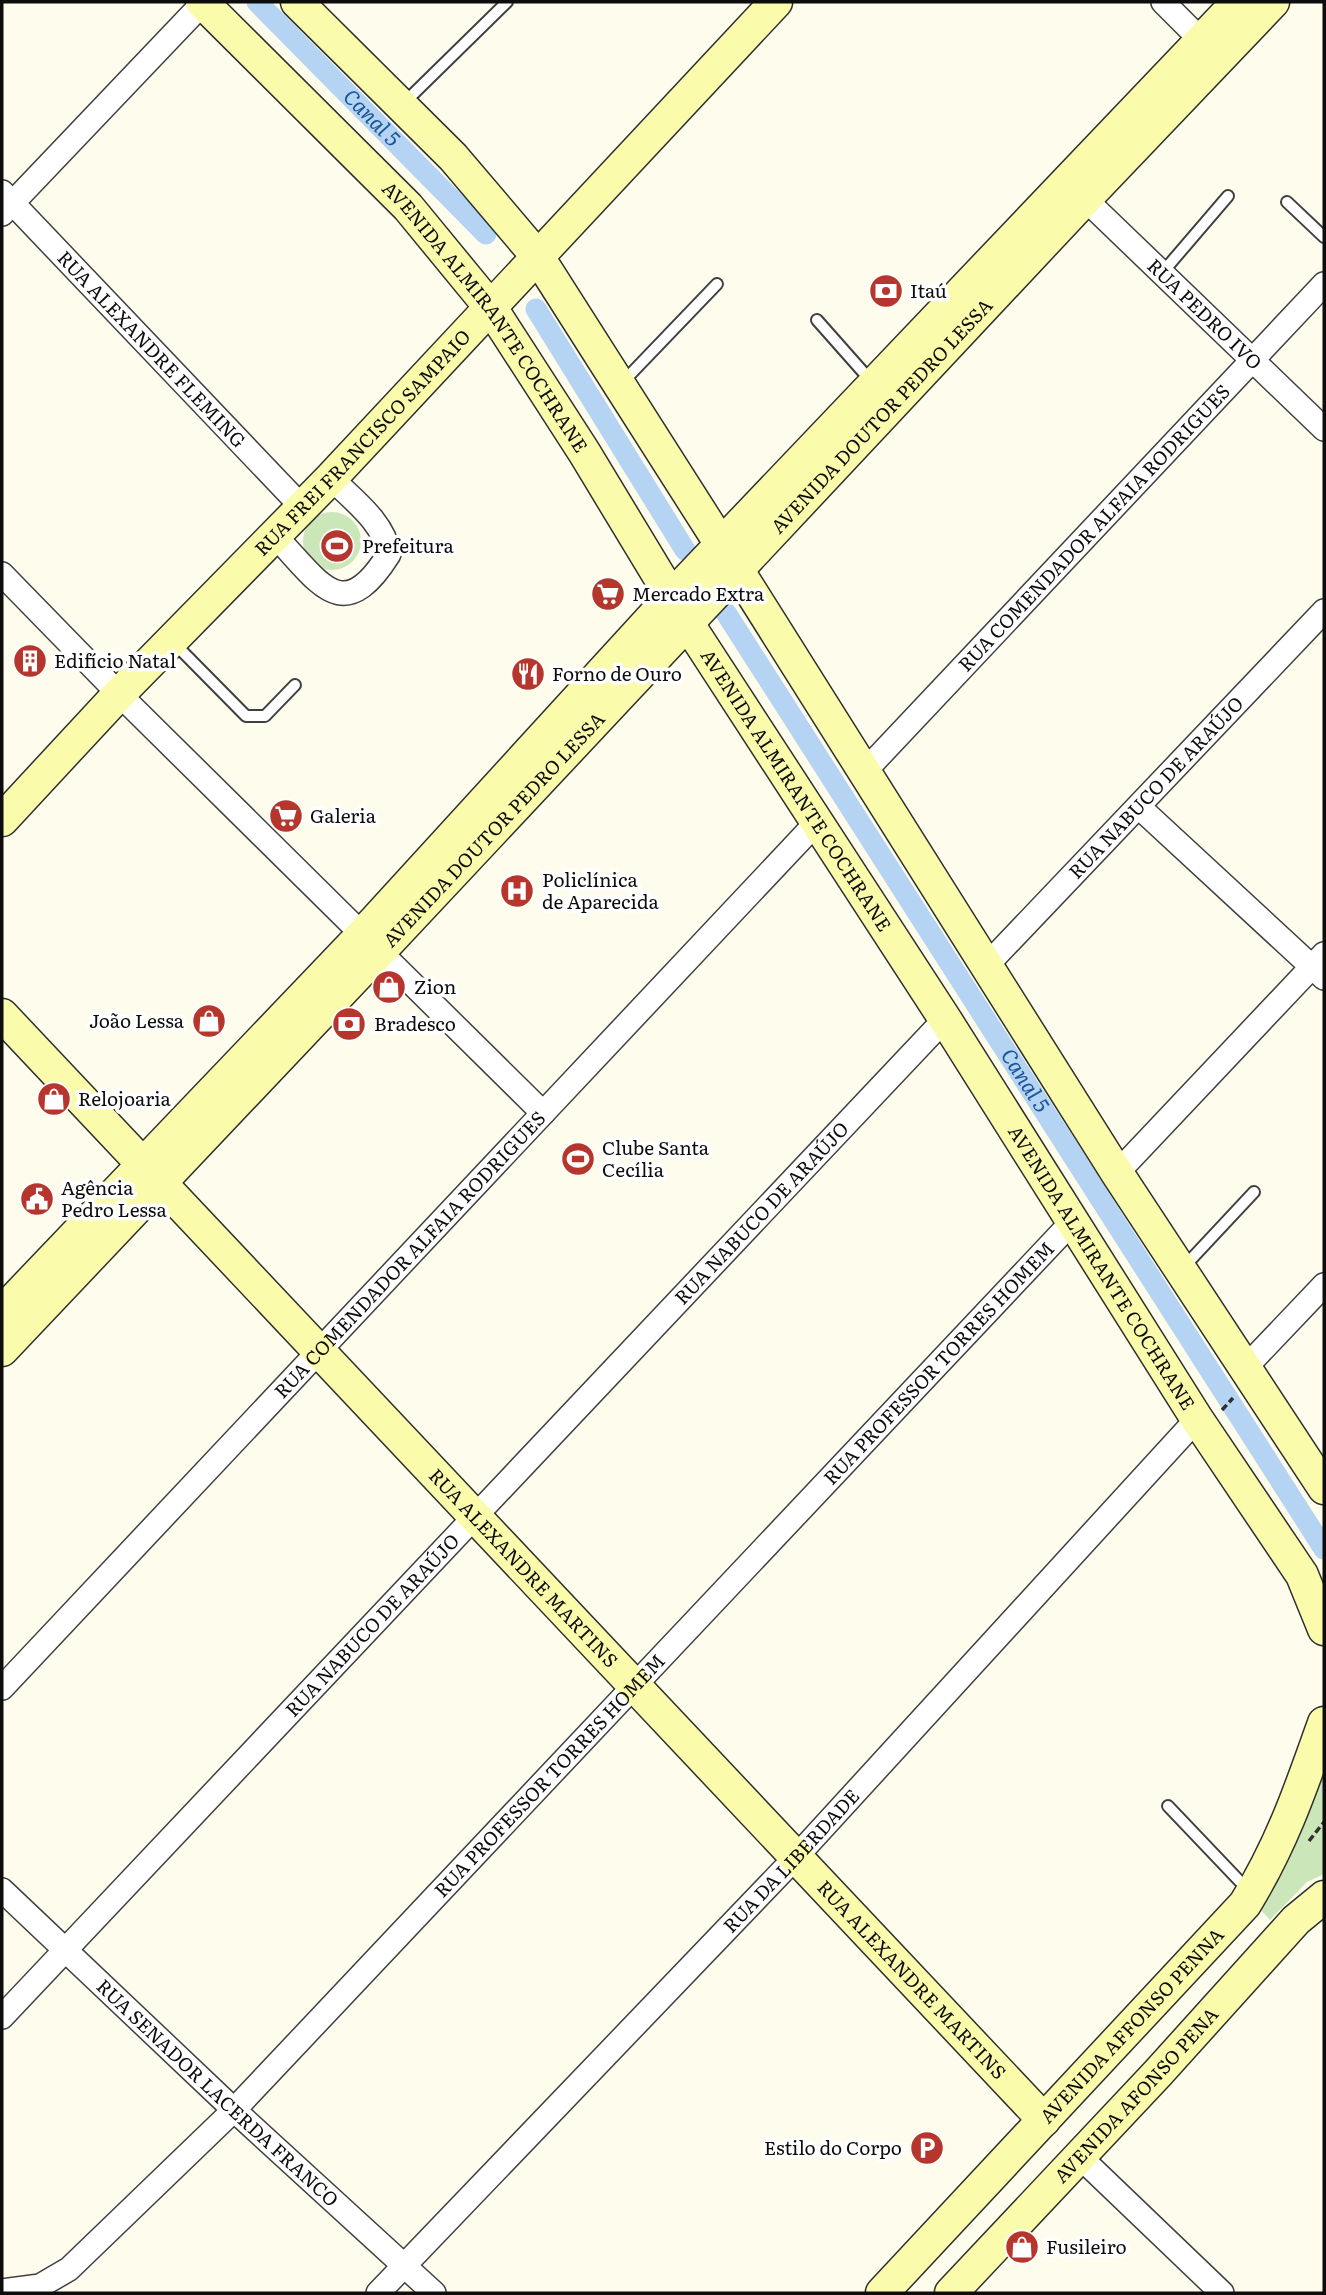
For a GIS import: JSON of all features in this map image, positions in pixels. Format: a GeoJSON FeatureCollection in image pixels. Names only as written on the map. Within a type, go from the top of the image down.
{"type":"FeatureCollection","features":[{"type":"Feature","properties":{"kind":"main road","name":"AVENIDA ALMIRANTE COCHRANE"},"geometry":{"type":"LineString","coordinates":[[202,2],[408,207],[495,303],[688,624],[945,1018],[1072,1222],[1207,1417],[1302,1575],[1324,1629]]}},
{"type":"Feature","properties":{"kind":"main road"},"geometry":{"type":"LineString","coordinates":[[297,2],[453,157],[536,259],[722,544],[1117,1173],[1324,1488]]}},
{"type":"Feature","properties":{"kind":"main road","name":"RUA FREI FRANCISCO SAMPAIO"},"geometry":{"type":"LineString","coordinates":[[2,820],[120,694],[331,478],[776,2]]}},
{"type":"Feature","properties":{"kind":"main road","name":"AVENIDA DOUTOR PEDRO LESSA"},"geometry":{"type":"LineString","coordinates":[[371,944],[671,597],[1238,2]]}},
{"type":"Feature","properties":{"kind":"main road","name":"AVENIDA DOUTOR PEDRO LESSA"},"geometry":{"type":"LineString","coordinates":[[2,1312],[151,1173],[371,944],[688,624],[1273,2]]}},
{"type":"Feature","properties":{"kind":"main road","name":"RUA ALEXANDRE MARTINS"},"geometry":{"type":"LineString","coordinates":[[2,1015],[1044,2120]]}},
{"type":"Feature","properties":{"kind":"main road","name":"AVENIDA DOUTOR PEDRO LESSA"},"geometry":{"type":"LineString","coordinates":[[2,1350],[151,1173]]}},
{"type":"Feature","properties":{"kind":"main road","name":"AVENIDA AFFONSO PENNA"},"geometry":{"type":"LineString","coordinates":[[882,2293],[1245,1904],[1269,1864],[1291,1817],[1324,1723]]}},
{"type":"Feature","properties":{"kind":"main road","name":"AVENIDA AFONSO PENA"},"geometry":{"type":"LineString","coordinates":[[951,2293],[1158,2073],[1296,1920],[1324,1897]]}},
{"type":"Feature","properties":{"kind":"street"},"geometry":{"type":"LineString","coordinates":[[5,203],[202,2]]}},
{"type":"Feature","properties":{"kind":"street"},"geometry":{"type":"LineString","coordinates":[[1163,2],[1201,40]]}},
{"type":"Feature","properties":{"kind":"street","name":"RUA PEDRO IVO"},"geometry":{"type":"LineString","coordinates":[[1085,199],[1324,429]]}},
{"type":"Feature","properties":{"kind":"street","name":"RUA ALEXANDRE FLEMING"},"geometry":{"type":"LineString","coordinates":[[5,203],[302,507]]}},
{"type":"Feature","properties":{"kind":"street","name":"RUA COMENDADOR ALFAIA RODRIGUES"},"geometry":{"type":"LineString","coordinates":[[865,771],[1324,284]]}},
{"type":"Feature","properties":{"kind":"street"},"geometry":{"type":"LineString","coordinates":[[275,536],[316,579],[333,592],[349,595],[364,586],[377,573],[389,554],[387,539],[373,520],[331,478]]}},
{"type":"Feature","properties":{"kind":"street"},"geometry":{"type":"LineString","coordinates":[[2,574],[543,1113]]}},
{"type":"Feature","properties":{"kind":"street","name":"RUA NABUCO DE ARAÚJO"},"geometry":{"type":"LineString","coordinates":[[987,965],[1324,611]]}},
{"type":"Feature","properties":{"kind":"street"},"geometry":{"type":"LineString","coordinates":[[1117,1173],[1320,966],[1139,807]]}},
{"type":"Feature","properties":{"kind":"street","name":"RUA COMENDADOR ALFAIA RODRIGUES"},"geometry":{"type":"LineString","coordinates":[[2,1688],[818,821]]}},
{"type":"Feature","properties":{"kind":"street","name":"RUA NABUCO DE ARAÚJO"},"geometry":{"type":"LineString","coordinates":[[2,2017],[945,1018]]}},
{"type":"Feature","properties":{"kind":"street","name":"RUA PROFESSOR TORRES HOMEM"},"geometry":{"type":"LineString","coordinates":[[2,2291],[40,2286],[69,2269],[234,2109],[1072,1222]]}},
{"type":"Feature","properties":{"kind":"street"},"geometry":{"type":"LineString","coordinates":[[1245,1368],[1324,1285]]}},
{"type":"Feature","properties":{"kind":"street","name":"RUA DA LIBERDADE"},"geometry":{"type":"LineString","coordinates":[[378,2293],[796,1857],[1207,1417]]}},
{"type":"Feature","properties":{"kind":"street","name":"RUA SENADOR LACERDA FRANCO"},"geometry":{"type":"LineString","coordinates":[[2,1890],[64,1951],[434,2293]]}},
{"type":"Feature","properties":{"kind":"street"},"geometry":{"type":"LineString","coordinates":[[1079,2156],[1222,2293]]}},
{"type":"Feature","properties":{"kind":"lane"},"geometry":{"type":"LineString","coordinates":[[401,106],[508,2]]}},
{"type":"Feature","properties":{"kind":"lane"},"geometry":{"type":"LineString","coordinates":[[1161,273],[1228,196]]}},
{"type":"Feature","properties":{"kind":"lane"},"geometry":{"type":"LineString","coordinates":[[1287,202],[1324,237]]}},
{"type":"Feature","properties":{"kind":"lane"},"geometry":{"type":"LineString","coordinates":[[620,385],[717,284]]}},
{"type":"Feature","properties":{"kind":"lane"},"geometry":{"type":"LineString","coordinates":[[817,320],[874,384]]}},
{"type":"Feature","properties":{"kind":"lane"},"geometry":{"type":"LineString","coordinates":[[172,641],[246,716],[265,716],[295,685]]}},
{"type":"Feature","properties":{"kind":"lane"},"geometry":{"type":"LineString","coordinates":[[1181,1270],[1254,1192]]}},
{"type":"Feature","properties":{"kind":"lane"},"geometry":{"type":"LineString","coordinates":[[1168,1806],[1251,1894]]}},
{"type":"Feature","properties":{"kind":"path"},"geometry":{"type":"LineString","coordinates":[[1207,1417],[1233,1398]]}},
{"type":"Feature","properties":{"kind":"green space"},"geometry":{"type":"Polygon","coordinates":[[[332,512],[343,514],[356,525],[361,541],[359,552],[348,565],[332,570],[321,568],[308,557],[303,541],[305,530],[316,517],[332,512]]]}},
{"type":"Feature","properties":{"kind":"green space"},"geometry":{"type":"Polygon","coordinates":[[[1324,1770],[1324,1874],[1307,1882],[1270,1920],[1253,1902],[1285,1855],[1303,1822],[1324,1770]]]}},
{"type":"Feature","properties":{"kind":"waterway","name":"Canal 5"},"geometry":{"type":"LineString","coordinates":[[257,2],[486,234]]}},
{"type":"Feature","properties":{"kind":"waterway","name":"Canal 5"},"geometry":{"type":"LineString","coordinates":[[536,309],[685,550]]}},
{"type":"Feature","properties":{"kind":"waterway","name":"Canal 5"},"geometry":{"type":"LineString","coordinates":[[726,613],[1324,1549]]}},
{"type":"Feature","properties":{"kind":"place","name":"Itaú"},"geometry":{"type":"Point","coordinates":[886,291]}},
{"type":"Feature","properties":{"kind":"place","name":"Prefeitura"},"geometry":{"type":"Point","coordinates":[337,546]}},
{"type":"Feature","properties":{"kind":"place","name":"Mercado Extra"},"geometry":{"type":"Point","coordinates":[608,594]}},
{"type":"Feature","properties":{"kind":"place","name":"Edifício Natal"},"geometry":{"type":"Point","coordinates":[30,661]}},
{"type":"Feature","properties":{"kind":"place","name":"Forno de Ouro"},"geometry":{"type":"Point","coordinates":[528,674]}},
{"type":"Feature","properties":{"kind":"place","name":"Galeria"},"geometry":{"type":"Point","coordinates":[286,816]}},
{"type":"Feature","properties":{"kind":"place","name":"Policlínica de Aparecida"},"geometry":{"type":"Point","coordinates":[517,891]}},
{"type":"Feature","properties":{"kind":"place","name":"Zion"},"geometry":{"type":"Point","coordinates":[389,987]}},
{"type":"Feature","properties":{"kind":"place","name":"João Lessa"},"geometry":{"type":"Point","coordinates":[209,1021]}},
{"type":"Feature","properties":{"kind":"place","name":"Bradesco"},"geometry":{"type":"Point","coordinates":[349,1024]}},
{"type":"Feature","properties":{"kind":"place","name":"Relojoaria"},"geometry":{"type":"Point","coordinates":[54,1099]}},
{"type":"Feature","properties":{"kind":"place","name":"Clube Santa Cecília"},"geometry":{"type":"Point","coordinates":[578,1159]}},
{"type":"Feature","properties":{"kind":"place","name":"Agência Pedro Lessa"},"geometry":{"type":"Point","coordinates":[37,1199]}},
{"type":"Feature","properties":{"kind":"place","name":"Estilo do Corpo"},"geometry":{"type":"Point","coordinates":[927,2148]}},
{"type":"Feature","properties":{"kind":"place","name":"Fusileiro"},"geometry":{"type":"Point","coordinates":[1022,2247]}}]}
